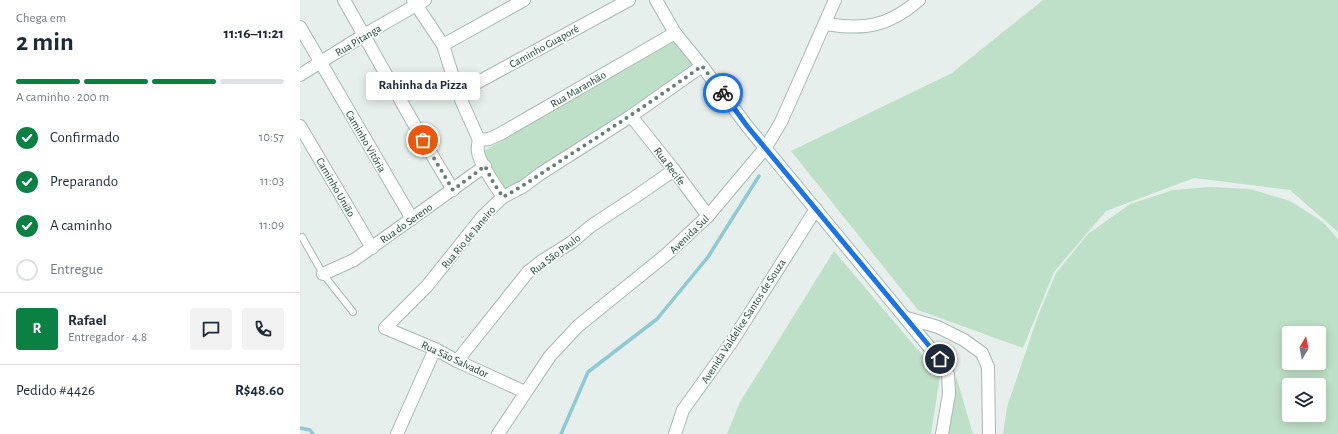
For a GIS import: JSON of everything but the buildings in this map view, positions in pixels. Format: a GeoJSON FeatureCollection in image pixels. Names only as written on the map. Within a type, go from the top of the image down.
{"type":"FeatureCollection","features":[{"type":"Feature","properties":{"kind":"street"},"geometry":{"type":"LineString","coordinates":[[344,0],[453,190]]}},
{"type":"Feature","properties":{"kind":"street"},"geometry":{"type":"LineString","coordinates":[[443,45],[524,0]]}},
{"type":"Feature","properties":{"kind":"street","name":"Caminho Guaporé"},"geometry":{"type":"LineString","coordinates":[[458,93],[629,0]]}},
{"type":"Feature","properties":{"kind":"street"},"geometry":{"type":"LineString","coordinates":[[656,0],[675,33],[747,126],[766,147],[940,359],[948,374],[949,394],[942,434]]}},
{"type":"Feature","properties":{"kind":"street","name":"Avenida Sul"},"geometry":{"type":"LineString","coordinates":[[498,434],[550,356],[578,326],[667,254],[708,216],[766,147],[781,122],[835,0]]}},
{"type":"Feature","properties":{"kind":"street"},"geometry":{"type":"LineString","coordinates":[[825,24],[855,27],[882,23],[900,15],[919,0]]}},
{"type":"Feature","properties":{"kind":"street"},"geometry":{"type":"LineString","coordinates":[[418,2],[443,45],[458,93],[479,140],[478,152],[493,182],[503,197]]}},
{"type":"Feature","properties":{"kind":"street","name":"Rua Pitanga"},"geometry":{"type":"LineString","coordinates":[[300,75],[418,2]]}},
{"type":"Feature","properties":{"kind":"street","name":"Caminho Vitória"},"geometry":{"type":"LineString","coordinates":[[300,27],[412,219]]}},
{"type":"Feature","properties":{"kind":"street","name":"Rua Maranhão"},"geometry":{"type":"LineString","coordinates":[[479,140],[489,139],[500,134],[675,33]]}},
{"type":"Feature","properties":{"kind":"street","name":"Rua Rio de Janeiro"},"geometry":{"type":"LineString","coordinates":[[385,328],[427,286],[483,216],[503,197],[524,186],[540,174],[631,116],[702,66]]}},
{"type":"Feature","properties":{"kind":"street","name":"Rua Recife"},"geometry":{"type":"LineString","coordinates":[[631,116],[708,216]]}},
{"type":"Feature","properties":{"kind":"street","name":"Caminho União"},"geometry":{"type":"LineString","coordinates":[[300,126],[372,248]]}},
{"type":"Feature","properties":{"kind":"street","name":"Rua do Sereno"},"geometry":{"type":"LineString","coordinates":[[323,274],[354,260],[372,248],[485,166]]}},
{"type":"Feature","properties":{"kind":"street","name":"Rua São Paulo"},"geometry":{"type":"LineString","coordinates":[[457,361],[528,272],[542,261],[572,242],[591,226],[674,170]]}},
{"type":"Feature","properties":{"kind":"street","name":"Avenida Valdelice Santos de Souza"},"geometry":{"type":"LineString","coordinates":[[675,434],[683,410],[731,343],[816,209]]}},
{"type":"Feature","properties":{"kind":"street"},"geometry":{"type":"LineString","coordinates":[[907,318],[938,327],[964,340],[982,353],[988,367],[989,434]]}},
{"type":"Feature","properties":{"kind":"street","name":"Rua São Salvador"},"geometry":{"type":"LineString","coordinates":[[385,328],[435,349],[457,361],[525,392]]}},
{"type":"Feature","properties":{"kind":"street"},"geometry":{"type":"LineString","coordinates":[[397,434],[435,349]]}},
{"type":"Feature","properties":{"kind":"lane"},"geometry":{"type":"LineString","coordinates":[[302,237],[323,274],[353,312]]}},
{"type":"Feature","properties":{"kind":"green space"},"geometry":{"type":"Polygon","coordinates":[[[1043,0],[1338,0],[1338,232],[1290,190],[1194,178],[1106,211],[1054,272],[1023,348],[918,310],[791,151],[952,73],[1043,0]]]}},
{"type":"Feature","properties":{"kind":"green space"},"geometry":{"type":"Polygon","coordinates":[[[675,41],[694,66],[506,190],[482,152],[675,41]]]}},
{"type":"Feature","properties":{"kind":"green space"},"geometry":{"type":"Polygon","coordinates":[[[1210,187],[1250,189],[1290,201],[1323,222],[1338,239],[1338,434],[1003,434],[1007,407],[1038,316],[1056,273],[1088,234],[1130,204],[1173,190],[1210,187]]]}},
{"type":"Feature","properties":{"kind":"green space"},"geometry":{"type":"Polygon","coordinates":[[[834,251],[940,376],[931,434],[727,434],[740,402],[834,251]]]}},
{"type":"Feature","properties":{"kind":"green space"},"geometry":{"type":"Polygon","coordinates":[[[956,376],[973,434],[947,434],[956,376]]]}},
{"type":"Feature","properties":{"kind":"waterway"},"geometry":{"type":"LineString","coordinates":[[561,434],[588,372],[657,319],[708,257],[759,176]]}},
{"type":"Feature","properties":{"kind":"waterway"},"geometry":{"type":"LineString","coordinates":[[300,428],[310,430],[313,434]]}},
{"type":"Feature","properties":{"kind":"way so far"},"geometry":{"type":"LineString","coordinates":[[423,140],[453,190],[485,166],[503,197],[524,186],[540,174],[631,116],[702,66],[723,93]]}},
{"type":"Feature","properties":{"kind":"place","name":"Rahinha da Pizza"},"geometry":{"type":"Point","coordinates":[423,140]}},
{"type":"Feature","properties":{"kind":"route"},"geometry":{"type":"LineString","coordinates":[[723,93],[747,126],[766,147],[940,359]]}}]}
